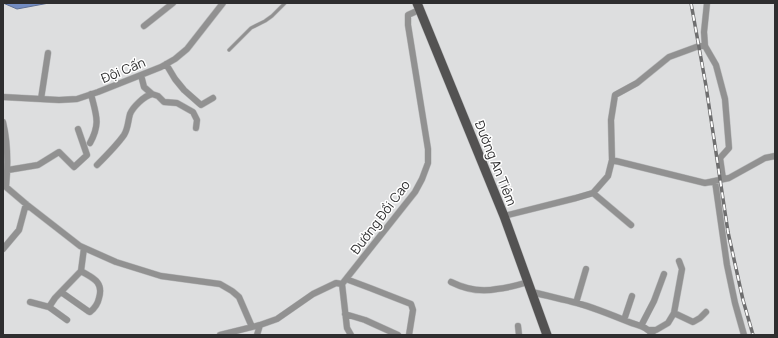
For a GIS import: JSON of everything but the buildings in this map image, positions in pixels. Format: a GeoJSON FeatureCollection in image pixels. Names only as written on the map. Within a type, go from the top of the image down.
{"type":"FeatureCollection","features":[{"type":"Feature","properties":{"kind":"main road","name":"Đường An Tiêm"},"geometry":{"type":"LineString","coordinates":[[418,6],[504,216],[547,335]]}},
{"type":"Feature","properties":{"kind":"street"},"geometry":{"type":"LineString","coordinates":[[144,26],[174,3]]}},
{"type":"Feature","properties":{"kind":"street","name":"Đội Cấn"},"geometry":{"type":"LineString","coordinates":[[3,97],[59,100],[77,99],[141,75],[175,59],[187,49],[223,3]]}},
{"type":"Feature","properties":{"kind":"street"},"geometry":{"type":"LineString","coordinates":[[707,3],[704,32],[705,46],[716,64],[725,99],[729,148],[720,158],[723,179]]}},
{"type":"Feature","properties":{"kind":"street","name":"Đường Đồi Cao"},"geometry":{"type":"LineString","coordinates":[[344,282],[415,192],[428,163],[425,127],[408,25],[408,15],[418,6]]}},
{"type":"Feature","properties":{"kind":"street"},"geometry":{"type":"LineString","coordinates":[[504,216],[593,193],[608,176],[612,160],[611,120],[615,94],[637,83],[669,57],[699,46],[705,46]]}},
{"type":"Feature","properties":{"kind":"street"},"geometry":{"type":"LineString","coordinates":[[41,99],[48,53]]}},
{"type":"Feature","properties":{"kind":"street"},"geometry":{"type":"LineString","coordinates":[[166,64],[184,90],[201,105],[213,98]]}},
{"type":"Feature","properties":{"kind":"street"},"geometry":{"type":"LineString","coordinates":[[141,75],[144,87],[152,94],[158,96],[164,102],[177,103],[193,112],[197,120],[196,128]]}},
{"type":"Feature","properties":{"kind":"street"},"geometry":{"type":"LineString","coordinates":[[90,94],[97,118],[97,126],[90,143]]}},
{"type":"Feature","properties":{"kind":"street"},"geometry":{"type":"LineString","coordinates":[[97,165],[125,134],[130,114],[136,106],[152,94]]}},
{"type":"Feature","properties":{"kind":"street"},"geometry":{"type":"LineString","coordinates":[[3,122],[6,133],[8,170],[5,188],[84,248],[116,262],[162,276],[220,284],[232,291],[238,297],[250,327]]}},
{"type":"Feature","properties":{"kind":"street"},"geometry":{"type":"LineString","coordinates":[[8,170],[38,165],[59,152],[74,167],[87,155],[78,129]]}},
{"type":"Feature","properties":{"kind":"street"},"geometry":{"type":"LineString","coordinates":[[612,160],[704,183],[729,178],[765,158],[775,156]]}},
{"type":"Feature","properties":{"kind":"street"},"geometry":{"type":"LineString","coordinates":[[714,181],[727,265],[744,335]]}},
{"type":"Feature","properties":{"kind":"street"},"geometry":{"type":"LineString","coordinates":[[593,193],[631,225]]}},
{"type":"Feature","properties":{"kind":"street"},"geometry":{"type":"LineString","coordinates":[[3,249],[19,230],[26,204]]}},
{"type":"Feature","properties":{"kind":"street"},"geometry":{"type":"LineString","coordinates":[[49,307],[55,298],[81,271],[84,248]]}},
{"type":"Feature","properties":{"kind":"street"},"geometry":{"type":"LineString","coordinates":[[532,292],[576,303],[641,326],[651,332],[668,323],[674,313],[682,269],[679,261]]}},
{"type":"Feature","properties":{"kind":"street"},"geometry":{"type":"LineString","coordinates":[[576,303],[586,269]]}},
{"type":"Feature","properties":{"kind":"street"},"geometry":{"type":"LineString","coordinates":[[61,292],[88,311],[90,312],[92,310],[99,299],[100,286],[97,281],[81,271]]}},
{"type":"Feature","properties":{"kind":"street"},"geometry":{"type":"LineString","coordinates":[[641,326],[654,301],[664,274]]}},
{"type":"Feature","properties":{"kind":"street"},"geometry":{"type":"LineString","coordinates":[[344,282],[345,314],[347,328],[351,335]]}},
{"type":"Feature","properties":{"kind":"street"},"geometry":{"type":"LineString","coordinates":[[220,335],[277,319],[313,294],[336,283],[344,282],[370,288],[411,304],[413,310],[409,335]]}},
{"type":"Feature","properties":{"kind":"street"},"geometry":{"type":"LineString","coordinates":[[451,282],[460,286],[478,290],[497,290],[528,282]]}},
{"type":"Feature","properties":{"kind":"street"},"geometry":{"type":"LineString","coordinates":[[624,320],[632,296]]}},
{"type":"Feature","properties":{"kind":"street"},"geometry":{"type":"LineString","coordinates":[[30,302],[49,307],[67,320]]}},
{"type":"Feature","properties":{"kind":"street"},"geometry":{"type":"LineString","coordinates":[[674,313],[693,322],[706,312]]}},
{"type":"Feature","properties":{"kind":"street"},"geometry":{"type":"LineString","coordinates":[[345,314],[366,320],[398,335]]}},
{"type":"Feature","properties":{"kind":"street"},"geometry":{"type":"LineString","coordinates":[[256,335],[260,325]]}},
{"type":"Feature","properties":{"kind":"street"},"geometry":{"type":"LineString","coordinates":[[518,326],[519,335]]}},
{"type":"Feature","properties":{"kind":"street"},"geometry":{"type":"LineString","coordinates":[[242,335],[250,327]]}},
{"type":"Feature","properties":{"kind":"lane"},"geometry":{"type":"LineString","coordinates":[[229,50],[251,28],[265,21],[283,4]]}},
{"type":"Feature","properties":{"kind":"water"},"geometry":{"type":"Polygon","coordinates":[[[3,3],[49,3],[17,9],[3,3]]]}},
{"type":"Feature","properties":{"kind":"railway"},"geometry":{"type":"LineString","coordinates":[[691,3],[706,86],[728,232],[743,300],[753,335]]}}]}
